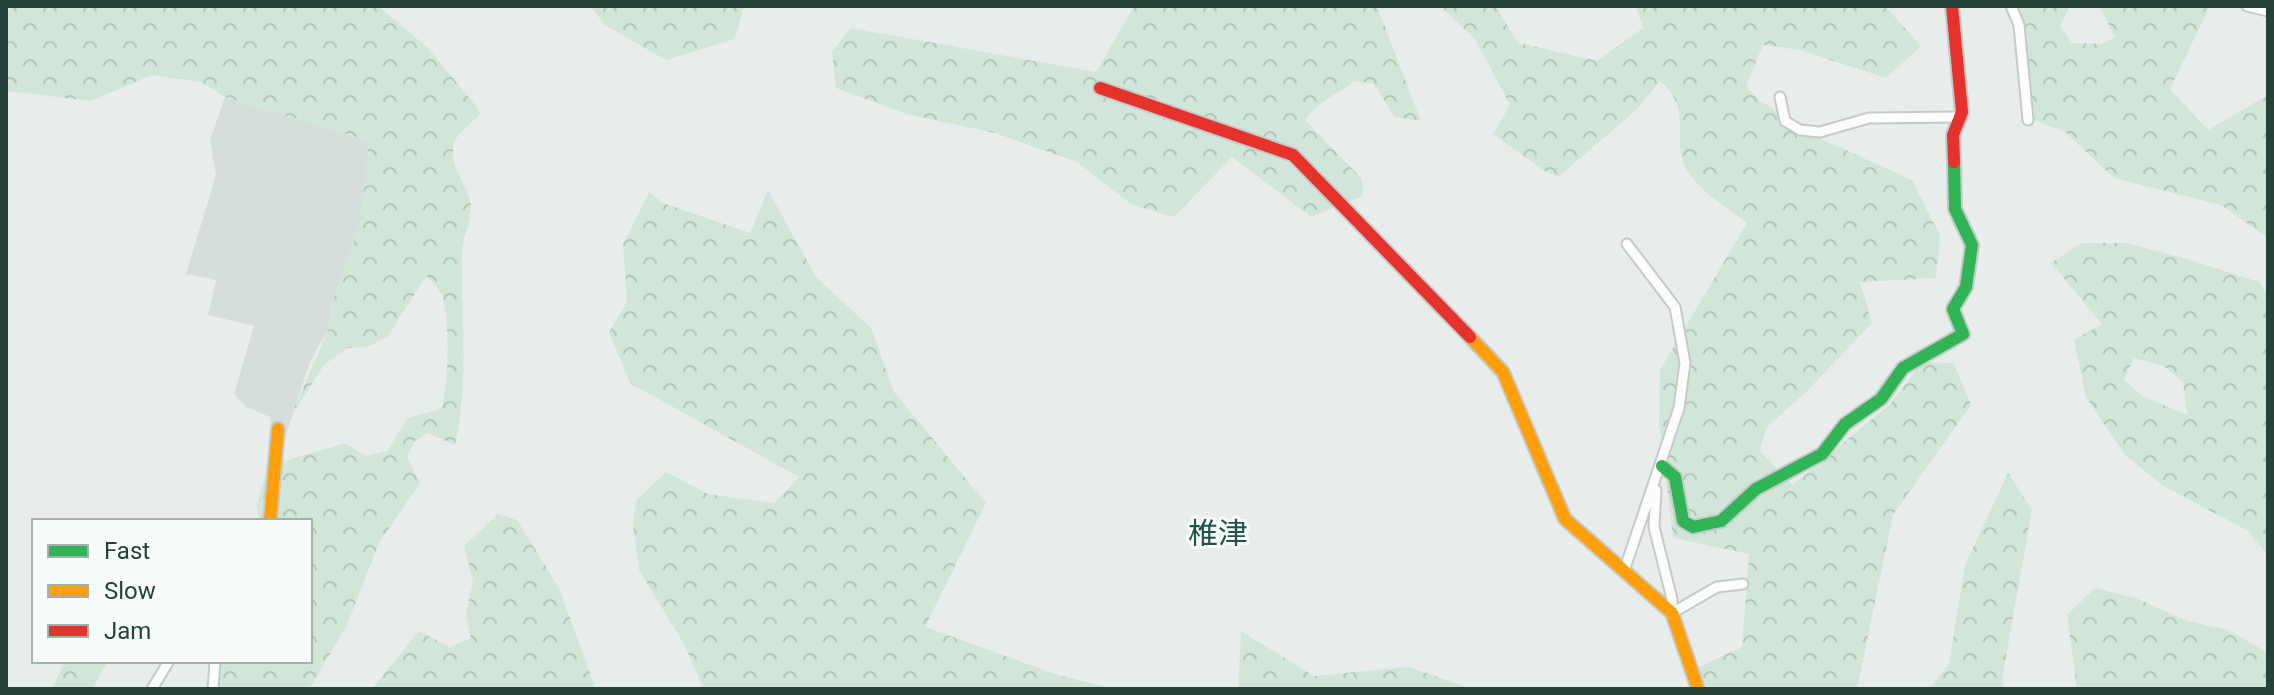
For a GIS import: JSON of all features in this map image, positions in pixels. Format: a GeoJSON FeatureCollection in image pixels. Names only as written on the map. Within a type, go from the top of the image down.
{"type":"FeatureCollection","features":[{"type":"Feature","properties":{"kind":"street"},"geometry":{"type":"LineString","coordinates":[[1662,466],[1675,477],[1683,521],[1693,527],[1721,521],[1756,489],[1822,454],[1845,424],[1881,399],[1903,368],[1963,334],[1953,309],[1966,287],[1972,245],[1955,209],[1952,153],[1953,135],[1960,117],[1960,61],[1952,6]]}},
{"type":"Feature","properties":{"kind":"street"},"geometry":{"type":"LineString","coordinates":[[2011,6],[2019,25],[2028,120]]}},
{"type":"Feature","properties":{"kind":"street"},"geometry":{"type":"LineString","coordinates":[[2247,6],[2268,11]]}},
{"type":"Feature","properties":{"kind":"street"},"geometry":{"type":"LineString","coordinates":[[1100,88],[1293,155],[1503,372],[1565,519],[1672,613]]}},
{"type":"Feature","properties":{"kind":"street"},"geometry":{"type":"LineString","coordinates":[[1780,97],[1785,121],[1800,130],[1820,132],[1869,118],[1960,117]]}},
{"type":"Feature","properties":{"kind":"street"},"geometry":{"type":"LineString","coordinates":[[1624,571],[1662,466],[1679,408],[1685,363],[1675,307],[1627,244]]}},
{"type":"Feature","properties":{"kind":"street"},"geometry":{"type":"LineString","coordinates":[[270,519],[278,429]]}},
{"type":"Feature","properties":{"kind":"street"},"geometry":{"type":"LineString","coordinates":[[1656,481],[1654,522],[1672,613],[1698,689]]}},
{"type":"Feature","properties":{"kind":"street"},"geometry":{"type":"LineString","coordinates":[[1643,518],[1654,522]]}},
{"type":"Feature","properties":{"kind":"street"},"geometry":{"type":"LineString","coordinates":[[1672,613],[1717,587],[1743,584]]}},
{"type":"Feature","properties":{"kind":"street"},"geometry":{"type":"LineString","coordinates":[[152,689],[168,663]]}},
{"type":"Feature","properties":{"kind":"street"},"geometry":{"type":"LineString","coordinates":[[213,689],[215,663]]}},
{"type":"Feature","properties":{"kind":"shaded area"},"geometry":{"type":"Polygon","coordinates":[[[225,97],[370,141],[360,225],[332,302],[329,328],[310,362],[285,438],[272,437],[270,417],[246,407],[234,394],[254,326],[208,315],[216,280],[186,274],[216,175],[210,140],[225,97]]]}},
{"type":"Feature","properties":{"kind":"green space"},"geometry":{"type":"Polygon","coordinates":[[[6,6],[378,6],[427,47],[477,107],[480,114],[457,138],[453,150],[471,212],[462,249],[463,374],[455,445],[427,433],[415,441],[407,456],[420,483],[379,543],[347,625],[309,689],[216,689],[219,663],[312,663],[312,519],[260,519],[256,508],[268,466],[345,443],[366,456],[387,451],[408,418],[441,409],[446,386],[448,352],[445,305],[437,287],[426,276],[388,336],[370,346],[347,348],[324,365],[291,416],[329,328],[332,302],[360,225],[369,141],[225,97],[201,82],[152,75],[91,101],[6,91],[6,6]]]}},
{"type":"Feature","properties":{"kind":"green space"},"geometry":{"type":"Polygon","coordinates":[[[590,6],[744,6],[735,39],[666,60],[605,25],[590,6]]]}},
{"type":"Feature","properties":{"kind":"green space"},"geometry":{"type":"Polygon","coordinates":[[[1134,6],[1377,6],[1421,121],[1395,117],[1374,84],[1355,81],[1317,106],[1305,120],[1362,179],[1363,196],[1311,217],[1232,157],[1174,217],[1132,205],[1077,162],[995,133],[906,114],[836,88],[832,51],[851,28],[1096,72],[1134,6]]]}},
{"type":"Feature","properties":{"kind":"green space"},"geometry":{"type":"Polygon","coordinates":[[[1440,6],[1496,6],[1518,43],[1597,61],[1643,28],[1636,6],[1885,6],[1921,46],[1886,78],[1800,50],[1763,45],[1746,86],[1759,100],[1819,138],[1912,180],[1940,236],[1936,278],[1860,282],[1872,323],[1806,392],[1766,428],[1760,451],[1793,485],[1890,404],[1922,362],[1954,363],[1971,405],[1893,515],[1857,689],[1704,689],[1699,667],[1742,647],[1749,554],[1673,538],[1659,423],[1660,370],[1747,223],[1711,196],[1687,171],[1680,150],[1679,110],[1670,91],[1660,81],[1636,110],[1558,177],[1541,169],[1493,134],[1510,105],[1475,39],[1440,6]]]}},
{"type":"Feature","properties":{"kind":"green space"},"geometry":{"type":"Polygon","coordinates":[[[2013,6],[2070,6],[2060,26],[2072,43],[2102,44],[2115,37],[2099,6],[2210,6],[2170,89],[2208,130],[2268,95],[2268,238],[2221,205],[2114,178],[2065,132],[2032,119],[2013,6]]]}},
{"type":"Feature","properties":{"kind":"green space"},"geometry":{"type":"Polygon","coordinates":[[[768,190],[816,277],[871,328],[894,392],[986,503],[925,627],[1058,675],[1115,689],[704,689],[684,644],[639,570],[633,524],[636,501],[666,472],[708,494],[774,503],[799,477],[630,383],[609,332],[627,302],[623,244],[649,192],[663,203],[750,233],[768,190]]]}},
{"type":"Feature","properties":{"kind":"green space"},"geometry":{"type":"Polygon","coordinates":[[[2082,243],[2126,243],[2259,282],[2268,295],[2268,556],[2248,531],[2162,485],[2125,455],[2086,397],[2074,340],[2102,324],[2051,263],[2082,243]],[[2134,358],[2124,380],[2142,396],[2187,415],[2183,382],[2164,366],[2134,358]]]}},
{"type":"Feature","properties":{"kind":"green space"},"geometry":{"type":"Polygon","coordinates":[[[2008,473],[2032,509],[2002,680],[2004,689],[1929,689],[1949,664],[1965,565],[2008,473]]]}},
{"type":"Feature","properties":{"kind":"green space"},"geometry":{"type":"Polygon","coordinates":[[[498,514],[517,520],[559,588],[596,689],[372,689],[419,631],[450,647],[471,638],[466,616],[473,581],[464,546],[498,514]]]}},
{"type":"Feature","properties":{"kind":"green space"},"geometry":{"type":"Polygon","coordinates":[[[2095,588],[2138,599],[2188,621],[2229,630],[2268,653],[2268,689],[2077,689],[2067,615],[2095,588]]]}},
{"type":"Feature","properties":{"kind":"green space"},"geometry":{"type":"Polygon","coordinates":[[[1241,631],[1314,676],[1409,667],[1472,689],[1238,689],[1241,631]]]}},
{"type":"Feature","properties":{"kind":"green space"},"geometry":{"type":"Polygon","coordinates":[[[64,663],[107,663],[92,689],[52,689],[64,663]]]}},
{"type":"Feature","properties":{"kind":"traffic: fast"},"geometry":{"type":"LineString","coordinates":[[1662,466],[1675,477],[1683,521],[1693,527],[1721,521],[1756,489],[1822,454],[1845,424],[1881,399],[1903,368],[1963,334],[1953,309],[1966,287],[1972,245],[1955,209],[1954,162]]}},
{"type":"Feature","properties":{"kind":"traffic: slow"},"geometry":{"type":"LineString","coordinates":[[1470,337],[1503,372],[1565,519],[1672,613],[1698,689]]}},
{"type":"Feature","properties":{"kind":"traffic: slow"},"geometry":{"type":"LineString","coordinates":[[270,519],[278,429]]}},
{"type":"Feature","properties":{"kind":"traffic: jam"},"geometry":{"type":"LineString","coordinates":[[1952,6],[1962,112],[1953,135],[1954,162]]}},
{"type":"Feature","properties":{"kind":"traffic: jam"},"geometry":{"type":"LineString","coordinates":[[1100,88],[1293,155],[1470,337]]}},
{"type":"Feature","properties":{"kind":"district","name":"椎津"},"geometry":{"type":"Point","coordinates":[1218,534]}}]}
